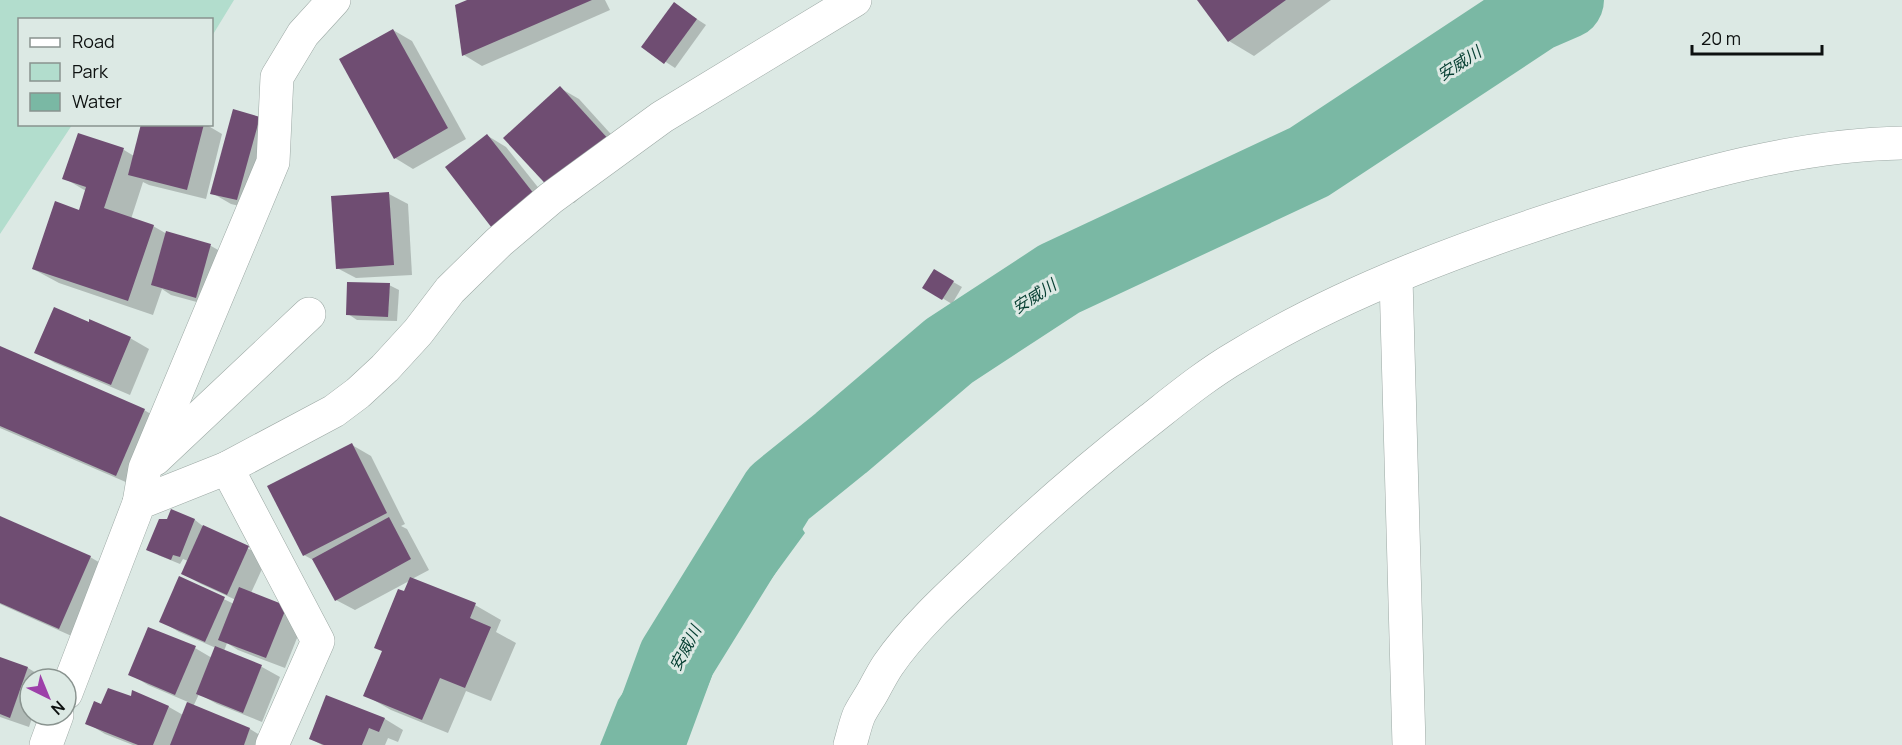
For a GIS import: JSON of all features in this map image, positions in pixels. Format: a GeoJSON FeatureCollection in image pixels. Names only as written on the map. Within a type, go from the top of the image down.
{"type":"FeatureCollection","features":[{"type":"Feature","properties":{"kind":"street"},"geometry":{"type":"LineString","coordinates":[[76,667],[140,503],[145,468],[273,162],[277,77],[303,34],[334,0]]}},
{"type":"Feature","properties":{"kind":"street"},"geometry":{"type":"LineString","coordinates":[[140,503],[227,468],[334,411],[385,368],[418,332],[450,290],[499,242],[551,198],[662,117],[855,0]]}},
{"type":"Feature","properties":{"kind":"street"},"geometry":{"type":"LineString","coordinates":[[850,745],[860,713],[888,664],[973,574],[1067,488],[1168,406],[1236,356],[1310,317],[1396,278],[1549,220],[1672,181],[1744,163],[1854,144],[1902,143]]}},
{"type":"Feature","properties":{"kind":"street"},"geometry":{"type":"LineString","coordinates":[[1396,278],[1409,745]]}},
{"type":"Feature","properties":{"kind":"street"},"geometry":{"type":"LineString","coordinates":[[145,468],[309,314]]}},
{"type":"Feature","properties":{"kind":"street"},"geometry":{"type":"LineString","coordinates":[[227,468],[318,641],[272,745]]}},
{"type":"Feature","properties":{"kind":"street"},"geometry":{"type":"LineString","coordinates":[[46,745],[53,727]]}},
{"type":"Feature","properties":{"kind":"green space"},"geometry":{"type":"Polygon","coordinates":[[[0,0],[234,0],[213,34],[213,18],[18,18],[18,126],[71,126],[0,234],[0,0]]]}},
{"type":"Feature","properties":{"kind":"water"},"geometry":{"type":"Polygon","coordinates":[[[760,492],[779,493],[805,533],[726,641],[684,745],[600,745],[618,700],[760,492]]]}},
{"type":"Feature","properties":{"kind":"building"},"geometry":{"type":"Polygon","coordinates":[[[467,0],[592,0],[462,56],[455,5],[467,0]]]}},
{"type":"Feature","properties":{"kind":"building"},"geometry":{"type":"Polygon","coordinates":[[[1197,0],[1286,0],[1228,42],[1197,0]]]}},
{"type":"Feature","properties":{"kind":"building"},"geometry":{"type":"Polygon","coordinates":[[[674,2],[697,19],[664,64],[641,47],[674,2]]]}},
{"type":"Feature","properties":{"kind":"building"},"geometry":{"type":"Polygon","coordinates":[[[393,29],[448,128],[394,159],[339,59],[393,29]]]}},
{"type":"Feature","properties":{"kind":"building"},"geometry":{"type":"Polygon","coordinates":[[[560,86],[611,142],[554,193],[503,138],[560,86]]]}},
{"type":"Feature","properties":{"kind":"building"},"geometry":{"type":"Polygon","coordinates":[[[233,109],[260,117],[237,200],[210,194],[233,109]]]}},
{"type":"Feature","properties":{"kind":"building"},"geometry":{"type":"Polygon","coordinates":[[[140,126],[203,126],[187,190],[128,175],[140,126]]]}},
{"type":"Feature","properties":{"kind":"building"},"geometry":{"type":"Polygon","coordinates":[[[78,133],[124,148],[104,208],[154,225],[128,301],[32,269],[55,201],[79,210],[86,187],[62,179],[78,133]]]}},
{"type":"Feature","properties":{"kind":"building"},"geometry":{"type":"Polygon","coordinates":[[[487,134],[538,199],[495,232],[445,167],[487,134]]]}},
{"type":"Feature","properties":{"kind":"building"},"geometry":{"type":"Polygon","coordinates":[[[389,192],[394,265],[336,269],[331,196],[389,192]]]}},
{"type":"Feature","properties":{"kind":"building"},"geometry":{"type":"Polygon","coordinates":[[[166,231],[211,244],[196,298],[151,285],[166,231]]]}},
{"type":"Feature","properties":{"kind":"building"},"geometry":{"type":"Polygon","coordinates":[[[934,269],[954,281],[942,300],[922,288],[934,269]]]}},
{"type":"Feature","properties":{"kind":"building"},"geometry":{"type":"Polygon","coordinates":[[[347,282],[390,283],[388,317],[346,315],[347,282]]]}},
{"type":"Feature","properties":{"kind":"building"},"geometry":{"type":"Polygon","coordinates":[[[54,307],[131,337],[111,385],[34,353],[54,307]]]}},
{"type":"Feature","properties":{"kind":"building"},"geometry":{"type":"Polygon","coordinates":[[[0,346],[145,409],[116,476],[0,426],[0,346]]]}},
{"type":"Feature","properties":{"kind":"building"},"geometry":{"type":"Polygon","coordinates":[[[352,443],[387,513],[303,556],[267,486],[352,443]]]}},
{"type":"Feature","properties":{"kind":"building"},"geometry":{"type":"Polygon","coordinates":[[[171,509],[195,519],[180,557],[173,555],[171,560],[146,550],[159,519],[167,519],[171,509]]]}},
{"type":"Feature","properties":{"kind":"building"},"geometry":{"type":"Polygon","coordinates":[[[0,516],[91,556],[59,629],[0,603],[0,516]]]}},
{"type":"Feature","properties":{"kind":"building"},"geometry":{"type":"Polygon","coordinates":[[[389,517],[411,559],[335,601],[312,559],[389,517]]]}},
{"type":"Feature","properties":{"kind":"building"},"geometry":{"type":"Polygon","coordinates":[[[203,525],[249,546],[227,595],[181,574],[203,525]]]}},
{"type":"Feature","properties":{"kind":"building"},"geometry":{"type":"Polygon","coordinates":[[[179,576],[225,597],[205,642],[159,622],[179,576]]]}},
{"type":"Feature","properties":{"kind":"building"},"geometry":{"type":"Polygon","coordinates":[[[410,577],[476,603],[470,618],[491,627],[465,688],[440,678],[422,720],[363,696],[382,651],[374,648],[398,589],[404,591],[410,577]]]}},
{"type":"Feature","properties":{"kind":"building"},"geometry":{"type":"Polygon","coordinates":[[[239,587],[287,606],[266,658],[218,640],[239,587]]]}},
{"type":"Feature","properties":{"kind":"building"},"geometry":{"type":"Polygon","coordinates":[[[148,627],[196,646],[175,695],[128,675],[148,627]]]}},
{"type":"Feature","properties":{"kind":"building"},"geometry":{"type":"Polygon","coordinates":[[[215,646],[262,665],[243,713],[196,694],[215,646]]]}},
{"type":"Feature","properties":{"kind":"building"},"geometry":{"type":"Polygon","coordinates":[[[0,657],[28,667],[18,667],[18,695],[10,718],[0,714],[0,657]]]}},
{"type":"Feature","properties":{"kind":"building"},"geometry":{"type":"Polygon","coordinates":[[[108,688],[131,696],[132,690],[169,706],[153,745],[138,745],[85,724],[94,701],[101,704],[108,688]]]}},
{"type":"Feature","properties":{"kind":"building"},"geometry":{"type":"Polygon","coordinates":[[[326,695],[385,718],[379,732],[369,728],[362,745],[324,745],[309,739],[326,695]]]}},
{"type":"Feature","properties":{"kind":"building"},"geometry":{"type":"Polygon","coordinates":[[[187,702],[250,728],[244,745],[170,745],[187,702]]]}},
{"type":"Feature","properties":{"kind":"waterway","name":"安威川"},"geometry":{"type":"LineString","coordinates":[[645,745],[677,658],[779,493],[949,351],[1059,279],[1309,162],[1535,13],[1565,0]]}}]}
